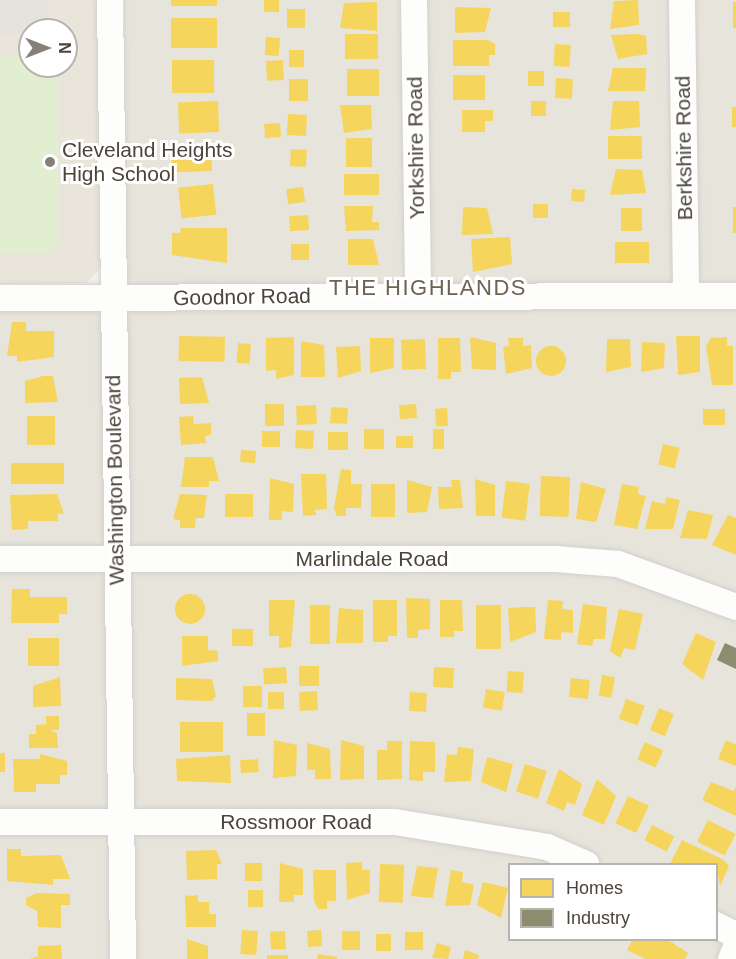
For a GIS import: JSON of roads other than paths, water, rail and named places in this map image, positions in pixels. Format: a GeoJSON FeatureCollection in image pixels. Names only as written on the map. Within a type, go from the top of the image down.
{"type":"FeatureCollection","features":[{"type":"Feature","properties":{"kind":"street","name":"Washington Boulevard"},"geometry":{"type":"LineString","coordinates":[[110,0],[123,959]]}},
{"type":"Feature","properties":{"kind":"street","name":"Yorkshire Road"},"geometry":{"type":"LineString","coordinates":[[414,0],[418,296]]}},
{"type":"Feature","properties":{"kind":"street","name":"Berkshire Road"},"geometry":{"type":"LineString","coordinates":[[682,0],[686,296]]}},
{"type":"Feature","properties":{"kind":"street","name":"Goodnor Road"},"geometry":{"type":"LineString","coordinates":[[0,298],[736,296]]}},
{"type":"Feature","properties":{"kind":"street","name":"Marlindale Road"},"geometry":{"type":"LineString","coordinates":[[0,559],[566,560],[618,564],[736,607]]}},
{"type":"Feature","properties":{"kind":"street","name":"Rossmoor Road"},"geometry":{"type":"LineString","coordinates":[[0,822],[395,822],[547,847],[584,863]]}},
{"type":"Feature","properties":{"kind":"street"},"geometry":{"type":"LineString","coordinates":[[718,926],[736,935]]}},
{"type":"Feature","properties":{"kind":"street"},"geometry":{"type":"LineString","coordinates":[[731,959],[736,947]]}},
{"type":"Feature","properties":{"kind":"place","name":"Cleveland Heights High School"},"geometry":{"type":"Point","coordinates":[50,162]}},
{"type":"Feature","properties":{"kind":"district","name":"THE HIGHLANDS"},"geometry":{"type":"Point","coordinates":[428,288]}}]}
